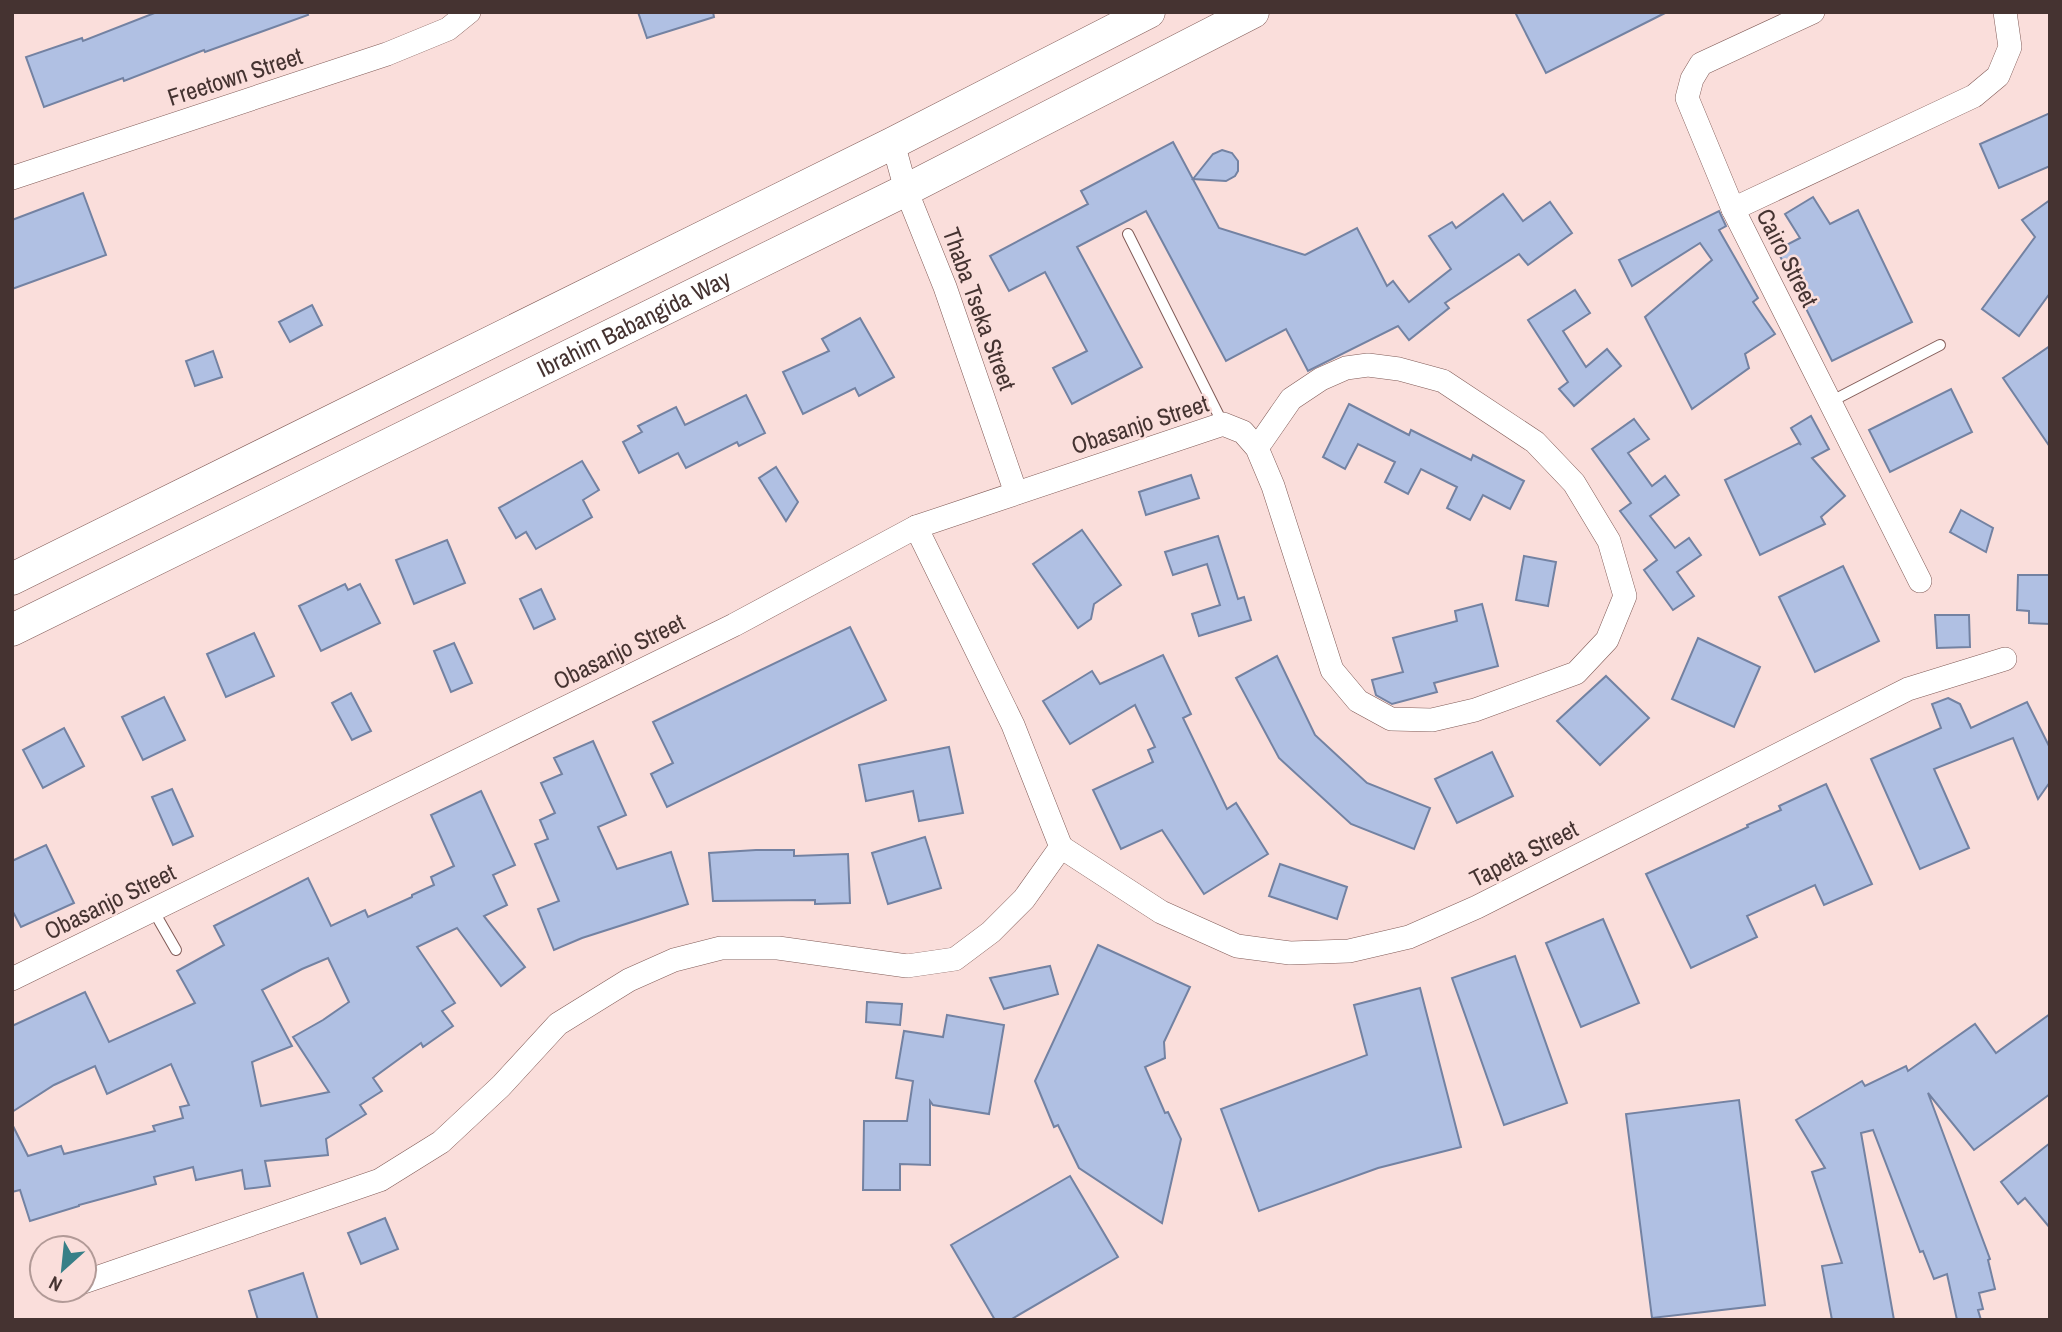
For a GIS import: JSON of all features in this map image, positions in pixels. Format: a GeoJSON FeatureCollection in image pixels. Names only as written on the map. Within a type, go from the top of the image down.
{"type":"FeatureCollection","features":[{"type":"Feature","properties":{"kind":"main road","name":"Ibrahim Babangida Way"},"geometry":{"type":"LineString","coordinates":[[12,579],[892,144],[1149,12]]}},
{"type":"Feature","properties":{"kind":"main road","name":"Ibrahim Babangida Way"},"geometry":{"type":"LineString","coordinates":[[12,630],[906,190],[1253,12]]}},
{"type":"Feature","properties":{"kind":"street","name":"Freetown Street"},"geometry":{"type":"LineString","coordinates":[[12,178],[387,54],[448,29],[469,12]]}},
{"type":"Feature","properties":{"kind":"street","name":"Cairo Street"},"geometry":{"type":"LineString","coordinates":[[1813,12],[1702,64],[1692,79],[1687,98],[1733,209],[1920,581]]}},
{"type":"Feature","properties":{"kind":"street"},"geometry":{"type":"LineString","coordinates":[[1733,209],[1974,96],[1998,76],[2010,47],[2005,12]]}},
{"type":"Feature","properties":{"kind":"street","name":"Thaba Tseka Street"},"geometry":{"type":"LineString","coordinates":[[892,144],[906,190],[945,287],[1016,493]]}},
{"type":"Feature","properties":{"kind":"street","name":"Obasanjo Street"},"geometry":{"type":"LineString","coordinates":[[12,979],[734,625],[916,527],[1223,424],[1243,432],[1257,448],[1273,486],[1332,670],[1358,701],[1391,719],[1432,720],[1464,712],[1576,673],[1607,640],[1625,596],[1609,541],[1574,483],[1535,442],[1443,381],[1378,366],[1346,368],[1291,399],[1257,448]]}},
{"type":"Feature","properties":{"kind":"street"},"geometry":{"type":"LineString","coordinates":[[98,1277],[380,1181],[441,1142],[501,1086],[558,1024],[629,980],[674,960],[721,948],[778,948],[907,966],[955,959],[991,932],[1024,899],[1060,846],[1013,725],[916,527]]}},
{"type":"Feature","properties":{"kind":"street","name":"Tapeta Street"},"geometry":{"type":"LineString","coordinates":[[1060,846],[1161,912],[1237,946],[1290,953],[1349,951],[1409,937],[1466,912],[1908,689],[2005,659]]}},
{"type":"Feature","properties":{"kind":"lane"},"geometry":{"type":"LineString","coordinates":[[1128,234],[1223,424]]}},
{"type":"Feature","properties":{"kind":"lane"},"geometry":{"type":"LineString","coordinates":[[1830,402],[1940,345]]}},
{"type":"Feature","properties":{"kind":"lane"},"geometry":{"type":"LineString","coordinates":[[153,909],[176,950]]}},
{"type":"Feature","properties":{"kind":"building"},"geometry":{"type":"Polygon","coordinates":[[[157,12],[307,12],[308,15],[44,107],[26,57],[82,38],[83,41],[157,12]]]}},
{"type":"Feature","properties":{"kind":"building"},"geometry":{"type":"Polygon","coordinates":[[[638,12],[713,12],[714,17],[647,38],[638,12]]]}},
{"type":"Feature","properties":{"kind":"building"},"geometry":{"type":"Polygon","coordinates":[[[1515,12],[1667,12],[1546,73],[1515,12]]]}},
{"type":"Feature","properties":{"kind":"building"},"geometry":{"type":"Polygon","coordinates":[[[2050,113],[2050,166],[1999,188],[1980,144],[2050,113]]]}},
{"type":"Feature","properties":{"kind":"building"},"geometry":{"type":"Polygon","coordinates":[[[1173,142],[1219,228],[1305,255],[1357,228],[1387,286],[1393,281],[1409,302],[1451,269],[1429,236],[1452,222],[1456,228],[1503,194],[1523,221],[1550,202],[1572,233],[1528,265],[1519,254],[1445,303],[1449,308],[1409,340],[1398,326],[1308,371],[1286,329],[1226,361],[1146,211],[1077,247],[1142,367],[1072,404],[1053,368],[1087,351],[1045,272],[1009,291],[990,256],[1088,204],[1081,191],[1173,142]]]}},
{"type":"Feature","properties":{"kind":"building"},"geometry":{"type":"Polygon","coordinates":[[[1222,150],[1232,153],[1238,161],[1235,176],[1226,181],[1193,179],[1213,154],[1222,150]]]}},
{"type":"Feature","properties":{"kind":"building"},"geometry":{"type":"Polygon","coordinates":[[[83,193],[106,255],[12,289],[12,220],[83,193]]]}},
{"type":"Feature","properties":{"kind":"building"},"geometry":{"type":"Polygon","coordinates":[[[1813,197],[1830,224],[1858,210],[1912,322],[1832,361],[1777,250],[1800,238],[1785,214],[1813,197]]]}},
{"type":"Feature","properties":{"kind":"building"},"geometry":{"type":"Polygon","coordinates":[[[2050,200],[2050,293],[2019,336],[1982,309],[2035,237],[2022,220],[2050,200]]]}},
{"type":"Feature","properties":{"kind":"building"},"geometry":{"type":"Polygon","coordinates":[[[1719,211],[1726,226],[1719,230],[1758,298],[1753,302],[1775,334],[1745,354],[1749,368],[1692,409],[1645,317],[1712,260],[1700,243],[1632,286],[1619,260],[1719,211]]]}},
{"type":"Feature","properties":{"kind":"building"},"geometry":{"type":"Polygon","coordinates":[[[1575,290],[1590,313],[1563,331],[1586,367],[1607,349],[1621,366],[1574,406],[1559,389],[1568,382],[1528,320],[1575,290]]]}},
{"type":"Feature","properties":{"kind":"building"},"geometry":{"type":"Polygon","coordinates":[[[312,305],[322,325],[290,342],[279,322],[312,305]]]}},
{"type":"Feature","properties":{"kind":"building"},"geometry":{"type":"Polygon","coordinates":[[[860,318],[894,377],[859,396],[855,388],[803,414],[783,372],[829,351],[822,339],[860,318]]]}},
{"type":"Feature","properties":{"kind":"building"},"geometry":{"type":"Polygon","coordinates":[[[2050,346],[2050,447],[2003,378],[2050,346]]]}},
{"type":"Feature","properties":{"kind":"building"},"geometry":{"type":"Polygon","coordinates":[[[213,351],[222,377],[195,386],[186,361],[213,351]]]}},
{"type":"Feature","properties":{"kind":"building"},"geometry":{"type":"Polygon","coordinates":[[[1951,389],[1972,432],[1890,472],[1869,430],[1951,389]]]}},
{"type":"Feature","properties":{"kind":"building"},"geometry":{"type":"Polygon","coordinates":[[[746,395],[765,433],[739,446],[737,442],[686,468],[678,453],[639,473],[623,442],[642,432],[638,426],[676,407],[685,425],[746,395]]]}},
{"type":"Feature","properties":{"kind":"building"},"geometry":{"type":"Polygon","coordinates":[[[1349,404],[1409,435],[1411,430],[1471,460],[1473,455],[1524,481],[1510,509],[1483,495],[1470,520],[1447,508],[1457,487],[1421,469],[1408,494],[1385,482],[1395,462],[1358,444],[1345,469],[1323,457],[1349,404]]]}},
{"type":"Feature","properties":{"kind":"building"},"geometry":{"type":"Polygon","coordinates":[[[1811,416],[1829,449],[1812,458],[1845,496],[1821,517],[1825,524],[1760,555],[1725,480],[1799,443],[1801,445],[1791,428],[1811,416]]]}},
{"type":"Feature","properties":{"kind":"building"},"geometry":{"type":"Polygon","coordinates":[[[1634,419],[1649,439],[1628,453],[1652,486],[1665,476],[1679,495],[1650,516],[1675,548],[1689,538],[1701,555],[1677,572],[1694,596],[1673,610],[1644,570],[1657,560],[1620,511],[1631,503],[1592,449],[1634,419]]]}},
{"type":"Feature","properties":{"kind":"building"},"geometry":{"type":"Polygon","coordinates":[[[582,461],[599,490],[583,500],[592,517],[536,549],[526,532],[516,538],[499,508],[582,461]]]}},
{"type":"Feature","properties":{"kind":"building"},"geometry":{"type":"Polygon","coordinates":[[[776,467],[798,502],[786,521],[759,478],[776,467]]]}},
{"type":"Feature","properties":{"kind":"building"},"geometry":{"type":"Polygon","coordinates":[[[1191,475],[1199,498],[1146,515],[1139,492],[1191,475]]]}},
{"type":"Feature","properties":{"kind":"building"},"geometry":{"type":"Polygon","coordinates":[[[1961,510],[1993,528],[1986,552],[1950,532],[1961,510]]]}},
{"type":"Feature","properties":{"kind":"building"},"geometry":{"type":"Polygon","coordinates":[[[1082,530],[1121,585],[1094,604],[1091,619],[1078,628],[1033,564],[1082,530]]]}},
{"type":"Feature","properties":{"kind":"building"},"geometry":{"type":"Polygon","coordinates":[[[1218,536],[1238,599],[1244,597],[1251,620],[1199,636],[1192,614],[1220,605],[1207,564],[1173,575],[1165,552],[1218,536]]]}},
{"type":"Feature","properties":{"kind":"building"},"geometry":{"type":"Polygon","coordinates":[[[447,540],[465,583],[414,604],[396,560],[447,540]]]}},
{"type":"Feature","properties":{"kind":"building"},"geometry":{"type":"Polygon","coordinates":[[[1524,556],[1556,562],[1548,606],[1516,600],[1524,556]]]}},
{"type":"Feature","properties":{"kind":"building"},"geometry":{"type":"Polygon","coordinates":[[[1843,566],[1879,641],[1815,672],[1779,597],[1843,566]]]}},
{"type":"Feature","properties":{"kind":"building"},"geometry":{"type":"Polygon","coordinates":[[[2018,575],[2050,575],[2050,624],[2029,623],[2029,611],[2017,610],[2018,575]]]}},
{"type":"Feature","properties":{"kind":"building"},"geometry":{"type":"Polygon","coordinates":[[[345,584],[348,590],[360,584],[380,623],[321,651],[299,606],[345,584]]]}},
{"type":"Feature","properties":{"kind":"building"},"geometry":{"type":"Polygon","coordinates":[[[541,589],[555,619],[534,629],[520,599],[541,589]]]}},
{"type":"Feature","properties":{"kind":"building"},"geometry":{"type":"Polygon","coordinates":[[[1482,604],[1498,666],[1434,683],[1437,692],[1392,704],[1376,695],[1372,680],[1403,672],[1393,638],[1457,621],[1455,611],[1482,604]]]}},
{"type":"Feature","properties":{"kind":"building"},"geometry":{"type":"Polygon","coordinates":[[[1935,615],[1969,615],[1970,647],[1937,648],[1935,615]]]}},
{"type":"Feature","properties":{"kind":"building"},"geometry":{"type":"Polygon","coordinates":[[[850,627],[886,700],[667,807],[651,774],[673,763],[653,722],[850,627]]]}},
{"type":"Feature","properties":{"kind":"building"},"geometry":{"type":"Polygon","coordinates":[[[254,633],[274,676],[226,697],[207,654],[254,633]]]}},
{"type":"Feature","properties":{"kind":"building"},"geometry":{"type":"Polygon","coordinates":[[[1698,638],[1760,667],[1734,727],[1672,699],[1698,638]]]}},
{"type":"Feature","properties":{"kind":"building"},"geometry":{"type":"Polygon","coordinates":[[[454,643],[472,683],[451,692],[434,651],[454,643]]]}},
{"type":"Feature","properties":{"kind":"building"},"geometry":{"type":"Polygon","coordinates":[[[1163,655],[1191,714],[1183,718],[1227,809],[1236,803],[1268,854],[1204,894],[1162,830],[1121,849],[1093,790],[1153,762],[1148,750],[1155,747],[1135,705],[1070,744],[1043,701],[1092,671],[1100,684],[1163,655]]]}},
{"type":"Feature","properties":{"kind":"building"},"geometry":{"type":"Polygon","coordinates":[[[1277,656],[1315,735],[1367,783],[1430,808],[1414,849],[1351,824],[1279,758],[1236,678],[1277,656]]]}},
{"type":"Feature","properties":{"kind":"building"},"geometry":{"type":"Polygon","coordinates":[[[1606,676],[1649,718],[1600,765],[1557,721],[1606,676]]]}},
{"type":"Feature","properties":{"kind":"building"},"geometry":{"type":"Polygon","coordinates":[[[351,693],[371,731],[352,740],[332,703],[351,693]]]}},
{"type":"Feature","properties":{"kind":"building"},"geometry":{"type":"Polygon","coordinates":[[[164,697],[185,740],[143,760],[122,717],[164,697]]]}},
{"type":"Feature","properties":{"kind":"building"},"geometry":{"type":"Polygon","coordinates":[[[1948,698],[1960,704],[1971,728],[2027,702],[2050,748],[2050,782],[2038,799],[2013,738],[1934,769],[1969,848],[1920,869],[1871,759],[1941,728],[1932,704],[1948,698]]]}},
{"type":"Feature","properties":{"kind":"building"},"geometry":{"type":"Polygon","coordinates":[[[64,728],[84,766],[43,788],[23,750],[64,728]]]}},
{"type":"Feature","properties":{"kind":"building"},"geometry":{"type":"Polygon","coordinates":[[[593,741],[626,815],[598,827],[617,869],[671,852],[688,904],[582,938],[554,950],[538,909],[559,901],[535,844],[548,839],[540,820],[555,813],[541,783],[562,774],[554,758],[593,741]]]}},
{"type":"Feature","properties":{"kind":"building"},"geometry":{"type":"Polygon","coordinates":[[[949,747],[963,813],[919,821],[913,791],[866,801],[859,765],[949,747]]]}},
{"type":"Feature","properties":{"kind":"building"},"geometry":{"type":"Polygon","coordinates":[[[1492,752],[1513,796],[1457,823],[1435,779],[1492,752]]]}},
{"type":"Feature","properties":{"kind":"building"},"geometry":{"type":"Polygon","coordinates":[[[1826,784],[1872,884],[1824,905],[1815,885],[1747,916],[1757,937],[1691,968],[1646,874],[1748,827],[1747,825],[1781,810],[1779,806],[1826,784]]]}},
{"type":"Feature","properties":{"kind":"building"},"geometry":{"type":"Polygon","coordinates":[[[172,789],[193,836],[173,845],[152,797],[172,789]]]}},
{"type":"Feature","properties":{"kind":"building"},"geometry":{"type":"Polygon","coordinates":[[[481,791],[515,865],[493,875],[507,905],[484,916],[525,967],[501,986],[457,928],[417,947],[455,1003],[442,1011],[453,1026],[423,1047],[421,1043],[373,1078],[382,1091],[360,1105],[366,1114],[326,1139],[328,1155],[265,1161],[270,1186],[245,1189],[242,1170],[196,1180],[193,1167],[154,1177],[156,1184],[30,1221],[20,1190],[12,1192],[12,1124],[28,1156],[61,1146],[64,1154],[155,1131],[153,1126],[183,1118],[180,1107],[189,1105],[171,1064],[107,1094],[95,1066],[54,1085],[12,1112],[12,1026],[85,992],[109,1042],[195,1003],[177,971],[224,945],[214,926],[308,878],[331,926],[365,910],[368,917],[412,897],[434,885],[431,877],[454,866],[431,815],[481,791]],[[328,958],[262,990],[292,1046],[252,1062],[261,1106],[329,1092],[293,1037],[349,1002],[328,958]]]}},
{"type":"Feature","properties":{"kind":"building"},"geometry":{"type":"Polygon","coordinates":[[[925,837],[941,888],[888,904],[872,853],[925,837]]]}},
{"type":"Feature","properties":{"kind":"building"},"geometry":{"type":"Polygon","coordinates":[[[46,845],[74,903],[21,927],[12,910],[12,861],[46,845]]]}},
{"type":"Feature","properties":{"kind":"building"},"geometry":{"type":"Polygon","coordinates":[[[794,850],[794,856],[848,854],[850,903],[815,904],[815,900],[713,901],[709,853],[794,850]]]}},
{"type":"Feature","properties":{"kind":"building"},"geometry":{"type":"Polygon","coordinates":[[[1280,864],[1347,887],[1337,919],[1269,896],[1280,864]]]}},
{"type":"Feature","properties":{"kind":"building"},"geometry":{"type":"Polygon","coordinates":[[[1603,919],[1639,1003],[1581,1027],[1546,943],[1603,919]]]}},
{"type":"Feature","properties":{"kind":"building"},"geometry":{"type":"Polygon","coordinates":[[[1098,945],[1190,987],[1164,1042],[1165,1058],[1145,1067],[1165,1113],[1168,1112],[1181,1139],[1162,1223],[1079,1168],[1058,1125],[1054,1127],[1035,1081],[1098,945]]]}},
{"type":"Feature","properties":{"kind":"building"},"geometry":{"type":"Polygon","coordinates":[[[1515,956],[1567,1103],[1504,1125],[1452,978],[1515,956]]]}},
{"type":"Feature","properties":{"kind":"building"},"geometry":{"type":"Polygon","coordinates":[[[1050,966],[1058,994],[1004,1009],[990,978],[1050,966]]]}},
{"type":"Feature","properties":{"kind":"building"},"geometry":{"type":"Polygon","coordinates":[[[1420,988],[1461,1147],[1378,1168],[1259,1211],[1221,1109],[1367,1055],[1354,1005],[1420,988]]]}},
{"type":"Feature","properties":{"kind":"building"},"geometry":{"type":"Polygon","coordinates":[[[867,1002],[902,1004],[900,1025],[866,1022],[867,1002]]]}},
{"type":"Feature","properties":{"kind":"building"},"geometry":{"type":"Polygon","coordinates":[[[2050,1014],[2050,1094],[1974,1150],[1928,1093],[1990,1259],[1988,1260],[1995,1289],[1979,1293],[1983,1309],[1978,1310],[1981,1320],[1957,1320],[1947,1274],[1934,1279],[1923,1251],[1920,1252],[1873,1130],[1861,1133],[1894,1320],[1832,1320],[1822,1266],[1842,1263],[1812,1172],[1825,1168],[1796,1120],[1862,1081],[1865,1086],[1906,1066],[1908,1071],[1975,1024],[1996,1053],[2050,1014]]]}},
{"type":"Feature","properties":{"kind":"building"},"geometry":{"type":"Polygon","coordinates":[[[947,1015],[1004,1025],[989,1114],[933,1105],[930,1101],[930,1165],[900,1164],[900,1190],[863,1190],[864,1121],[907,1121],[913,1081],[896,1078],[904,1031],[943,1037],[947,1015]]]}},
{"type":"Feature","properties":{"kind":"building"},"geometry":{"type":"Polygon","coordinates":[[[1739,1100],[1765,1305],[1652,1318],[1626,1114],[1739,1100]]]}},
{"type":"Feature","properties":{"kind":"building"},"geometry":{"type":"Polygon","coordinates":[[[2050,1143],[2050,1228],[2025,1198],[2018,1204],[2001,1182],[2050,1143]]]}},
{"type":"Feature","properties":{"kind":"building"},"geometry":{"type":"Polygon","coordinates":[[[1070,1176],[1118,1257],[1010,1320],[995,1320],[951,1245],[1070,1176]]]}},
{"type":"Feature","properties":{"kind":"building"},"geometry":{"type":"Polygon","coordinates":[[[385,1218],[398,1249],[361,1264],[348,1233],[385,1218]]]}},
{"type":"Feature","properties":{"kind":"building"},"geometry":{"type":"Polygon","coordinates":[[[303,1273],[318,1320],[258,1320],[249,1291],[303,1273]]]}}]}
